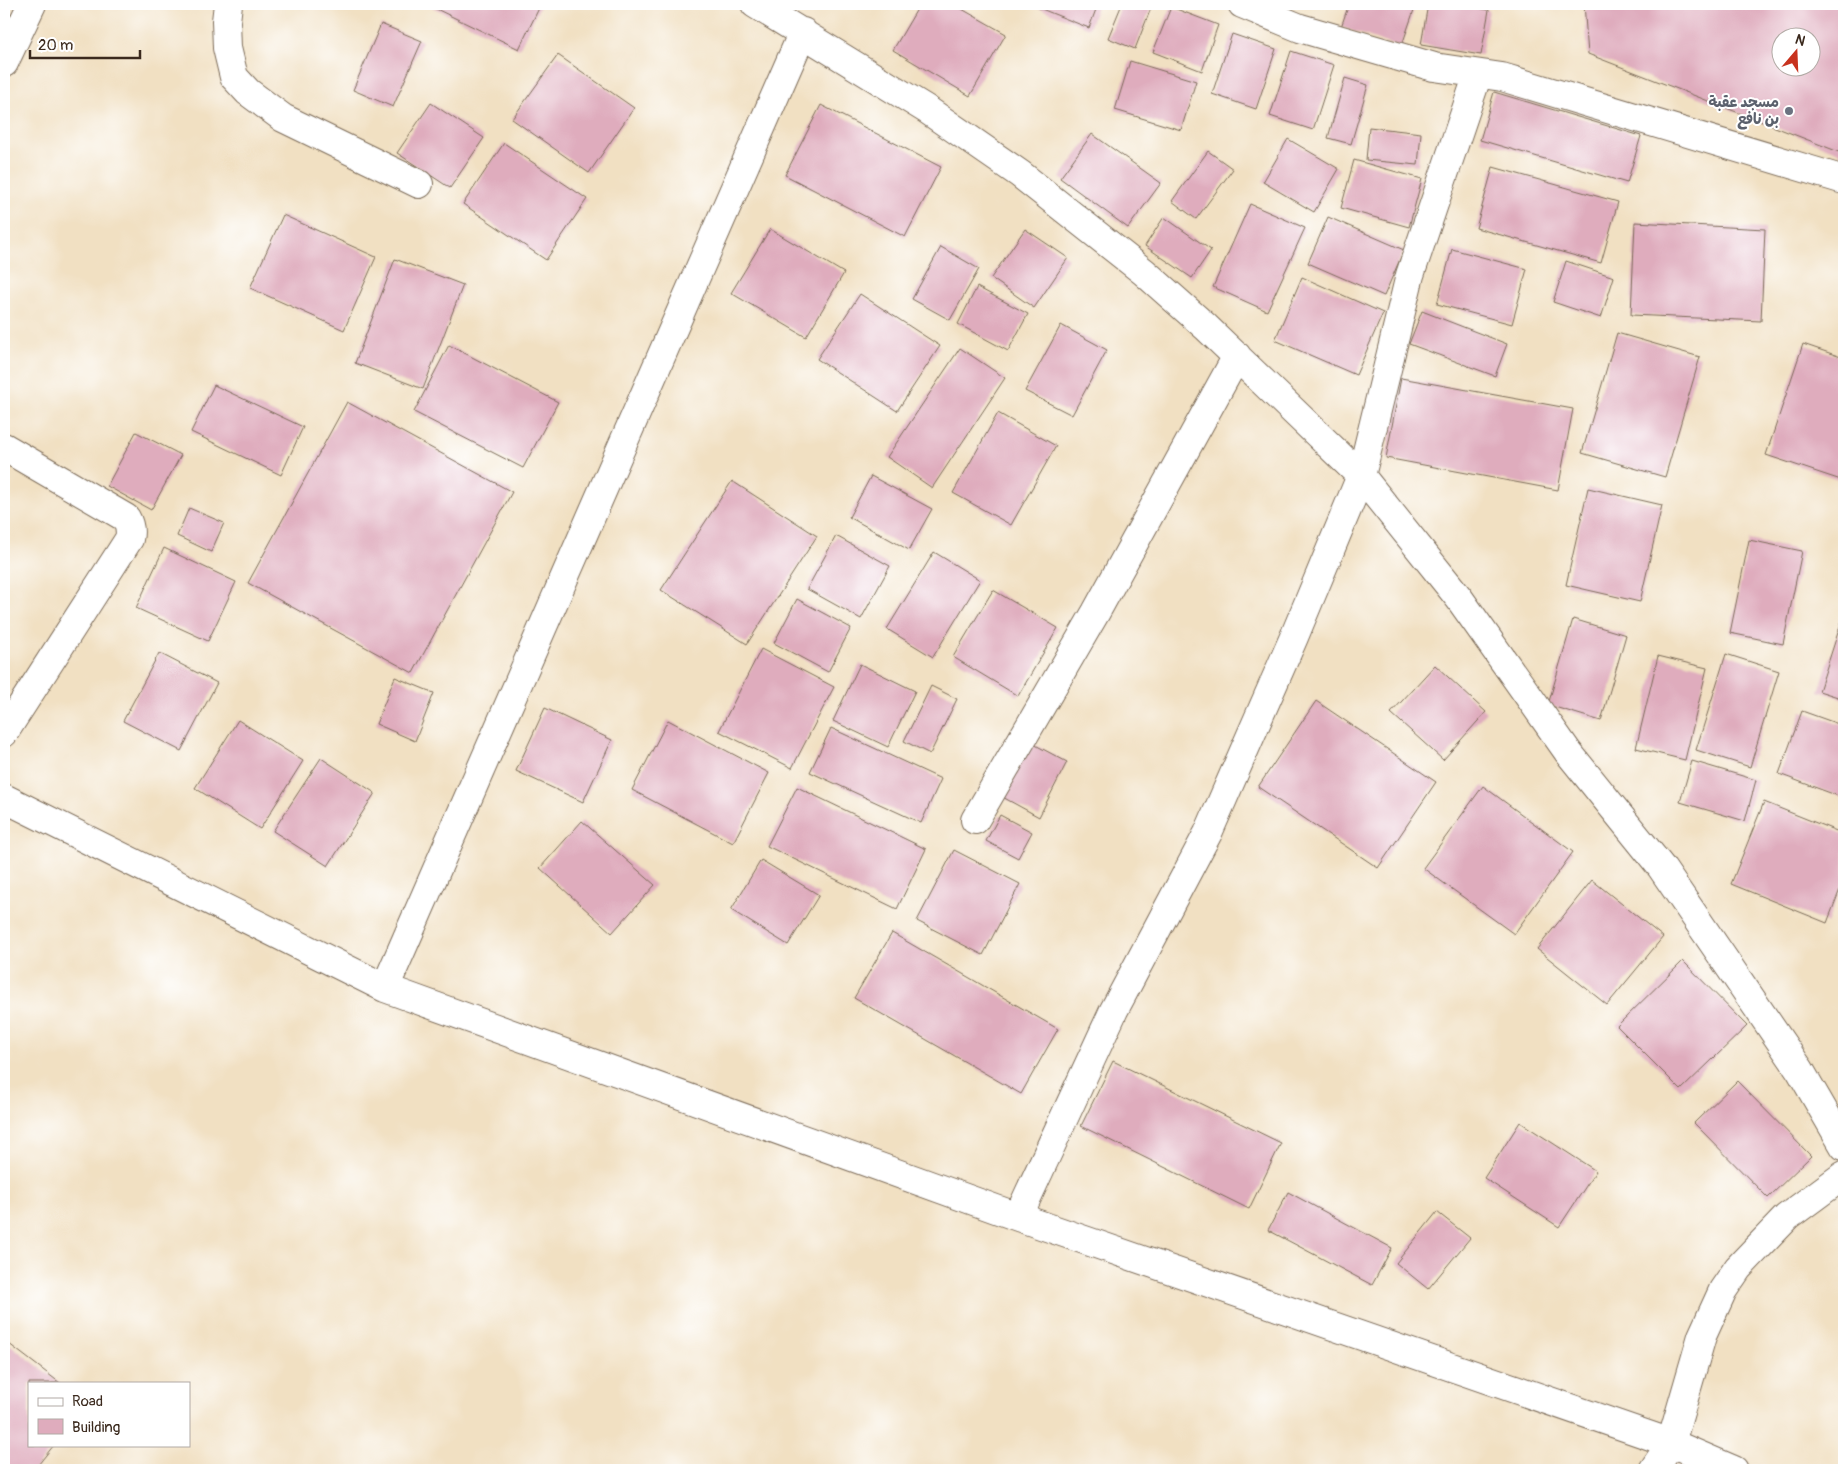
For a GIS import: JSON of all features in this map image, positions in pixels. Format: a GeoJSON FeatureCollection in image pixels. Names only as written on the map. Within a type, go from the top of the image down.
{"type":"FeatureCollection","features":[{"type":"Feature","properties":{"kind":"street"},"geometry":{"type":"LineString","coordinates":[[4,63],[32,4]]}},
{"type":"Feature","properties":{"kind":"street"},"geometry":{"type":"LineString","coordinates":[[228,4],[226,21],[227,48],[234,77],[248,92],[283,118],[419,184]]}},
{"type":"Feature","properties":{"kind":"street"},"geometry":{"type":"LineString","coordinates":[[755,4],[926,109],[1020,174],[1144,272],[1237,356],[1361,476],[1459,598],[1568,752],[1661,867],[1800,1070],[1844,1146]]}},
{"type":"Feature","properties":{"kind":"street"},"geometry":{"type":"LineString","coordinates":[[1242,4],[1300,28],[1434,67],[1502,77],[1844,180]]}},
{"type":"Feature","properties":{"kind":"street"},"geometry":{"type":"LineString","coordinates":[[385,988],[803,32]]}},
{"type":"Feature","properties":{"kind":"street"},"geometry":{"type":"LineString","coordinates":[[1018,1216],[1114,1010],[1208,834],[1294,637],[1361,476],[1410,275],[1478,74]]}},
{"type":"Feature","properties":{"kind":"street"},"geometry":{"type":"LineString","coordinates":[[975,820],[1096,612],[1237,356]]}},
{"type":"Feature","properties":{"kind":"street"},"geometry":{"type":"LineString","coordinates":[[4,447],[126,518],[130,524],[131,533],[129,539],[4,733]]}},
{"type":"Feature","properties":{"kind":"street"},"geometry":{"type":"LineString","coordinates":[[4,798],[385,988],[1018,1216],[1671,1443],[1734,1470]]}},
{"type":"Feature","properties":{"kind":"street"},"geometry":{"type":"LineString","coordinates":[[1653,1470],[1671,1443],[1702,1336],[1723,1290],[1738,1268],[1787,1218],[1844,1175]]}},
{"type":"Feature","properties":{"kind":"building"},"geometry":{"type":"Polygon","coordinates":[[[426,4],[541,4],[519,49],[426,4]]]}},
{"type":"Feature","properties":{"kind":"building"},"geometry":{"type":"Polygon","coordinates":[[[920,4],[953,4],[1006,34],[970,96],[893,50],[920,4]]]}},
{"type":"Feature","properties":{"kind":"building"},"geometry":{"type":"Polygon","coordinates":[[[1029,4],[1098,4],[1089,28],[1029,4]]]}},
{"type":"Feature","properties":{"kind":"building"},"geometry":{"type":"Polygon","coordinates":[[[1122,4],[1141,4],[1151,8],[1135,49],[1108,38],[1122,4]]]}},
{"type":"Feature","properties":{"kind":"building"},"geometry":{"type":"Polygon","coordinates":[[[1349,4],[1416,4],[1401,48],[1341,27],[1349,4]]]}},
{"type":"Feature","properties":{"kind":"building"},"geometry":{"type":"Polygon","coordinates":[[[1428,4],[1455,4],[1489,10],[1481,55],[1421,45],[1428,4]]]}},
{"type":"Feature","properties":{"kind":"building","name":"مسجد عقبة بن نافع"},"geometry":{"type":"Polygon","coordinates":[[[1584,4],[1844,4],[1844,154],[1588,54],[1584,4]]]}},
{"type":"Feature","properties":{"kind":"building"},"geometry":{"type":"Polygon","coordinates":[[[1171,7],[1218,25],[1202,71],[1153,52],[1171,7]]]}},
{"type":"Feature","properties":{"kind":"building"},"geometry":{"type":"Polygon","coordinates":[[[381,24],[422,41],[393,107],[353,90],[381,24]]]}},
{"type":"Feature","properties":{"kind":"building"},"geometry":{"type":"Polygon","coordinates":[[[1232,34],[1276,49],[1256,109],[1212,94],[1232,34]]]}},
{"type":"Feature","properties":{"kind":"building"},"geometry":{"type":"Polygon","coordinates":[[[1291,51],[1334,65],[1313,130],[1270,116],[1291,51]]]}},
{"type":"Feature","properties":{"kind":"building"},"geometry":{"type":"Polygon","coordinates":[[[558,55],[634,108],[589,173],[512,119],[558,55]]]}},
{"type":"Feature","properties":{"kind":"building"},"geometry":{"type":"Polygon","coordinates":[[[1130,61],[1196,81],[1181,130],[1115,110],[1130,61]]]}},
{"type":"Feature","properties":{"kind":"building"},"geometry":{"type":"Polygon","coordinates":[[[1345,78],[1368,85],[1351,144],[1328,138],[1345,78]]]}},
{"type":"Feature","properties":{"kind":"building"},"geometry":{"type":"Polygon","coordinates":[[[1494,92],[1641,136],[1627,183],[1480,140],[1494,92]]]}},
{"type":"Feature","properties":{"kind":"building"},"geometry":{"type":"Polygon","coordinates":[[[431,103],[484,138],[450,188],[397,153],[431,103]]]}},
{"type":"Feature","properties":{"kind":"building"},"geometry":{"type":"Polygon","coordinates":[[[821,105],[941,167],[905,237],[785,175],[821,105]]]}},
{"type":"Feature","properties":{"kind":"building"},"geometry":{"type":"Polygon","coordinates":[[[1369,127],[1421,133],[1418,165],[1366,160],[1369,127]]]}},
{"type":"Feature","properties":{"kind":"building"},"geometry":{"type":"Polygon","coordinates":[[[1092,134],[1161,183],[1128,228],[1060,178],[1092,134]]]}},
{"type":"Feature","properties":{"kind":"building"},"geometry":{"type":"Polygon","coordinates":[[[1288,139],[1339,169],[1314,212],[1263,182],[1288,139]]]}},
{"type":"Feature","properties":{"kind":"building"},"geometry":{"type":"Polygon","coordinates":[[[504,143],[587,199],[546,260],[463,204],[504,143]]]}},
{"type":"Feature","properties":{"kind":"building"},"geometry":{"type":"Polygon","coordinates":[[[1208,151],[1233,169],[1196,219],[1172,201],[1208,151]]]}},
{"type":"Feature","properties":{"kind":"building"},"geometry":{"type":"Polygon","coordinates":[[[1354,160],[1422,179],[1409,227],[1341,208],[1354,160]]]}},
{"type":"Feature","properties":{"kind":"building"},"geometry":{"type":"Polygon","coordinates":[[[1493,167],[1618,202],[1601,263],[1476,228],[1493,167]]]}},
{"type":"Feature","properties":{"kind":"building"},"geometry":{"type":"Polygon","coordinates":[[[1250,204],[1305,228],[1267,311],[1213,287],[1250,204]]]}},
{"type":"Feature","properties":{"kind":"building"},"geometry":{"type":"Polygon","coordinates":[[[283,215],[376,257],[344,330],[250,288],[283,215]]]}},
{"type":"Feature","properties":{"kind":"building"},"geometry":{"type":"Polygon","coordinates":[[[1164,217],[1211,250],[1192,278],[1145,246],[1164,217]]]}},
{"type":"Feature","properties":{"kind":"building"},"geometry":{"type":"Polygon","coordinates":[[[1328,217],[1404,250],[1384,296],[1308,263],[1328,217]]]}},
{"type":"Feature","properties":{"kind":"building"},"geometry":{"type":"Polygon","coordinates":[[[1635,222],[1765,229],[1761,321],[1631,315],[1635,222]]]}},
{"type":"Feature","properties":{"kind":"building"},"geometry":{"type":"Polygon","coordinates":[[[770,229],[844,273],[806,337],[731,293],[770,229]]]}},
{"type":"Feature","properties":{"kind":"building"},"geometry":{"type":"Polygon","coordinates":[[[1025,229],[1068,258],[1034,308],[991,278],[1025,229]]]}},
{"type":"Feature","properties":{"kind":"building"},"geometry":{"type":"Polygon","coordinates":[[[941,247],[979,269],[950,320],[912,299],[941,247]]]}},
{"type":"Feature","properties":{"kind":"building"},"geometry":{"type":"Polygon","coordinates":[[[1452,249],[1527,269],[1512,324],[1437,304],[1452,249]]]}},
{"type":"Feature","properties":{"kind":"building"},"geometry":{"type":"Polygon","coordinates":[[[395,259],[463,285],[423,389],[355,363],[395,259]]]}},
{"type":"Feature","properties":{"kind":"building"},"geometry":{"type":"Polygon","coordinates":[[[1566,261],[1614,277],[1601,318],[1553,302],[1566,261]]]}},
{"type":"Feature","properties":{"kind":"building"},"geometry":{"type":"Polygon","coordinates":[[[1302,277],[1383,313],[1356,375],[1275,340],[1302,277]]]}},
{"type":"Feature","properties":{"kind":"building"},"geometry":{"type":"Polygon","coordinates":[[[977,287],[1028,314],[1008,351],[958,324],[977,287]]]}},
{"type":"Feature","properties":{"kind":"building"},"geometry":{"type":"Polygon","coordinates":[[[860,294],[940,346],[897,411],[817,359],[860,294]]]}},
{"type":"Feature","properties":{"kind":"building"},"geometry":{"type":"Polygon","coordinates":[[[1422,311],[1507,344],[1495,376],[1409,344],[1422,311]]]}},
{"type":"Feature","properties":{"kind":"building"},"geometry":{"type":"Polygon","coordinates":[[[1061,325],[1107,350],[1072,415],[1025,391],[1061,325]]]}},
{"type":"Feature","properties":{"kind":"building"},"geometry":{"type":"Polygon","coordinates":[[[1617,333],[1700,357],[1665,477],[1582,453],[1617,333]]]}},
{"type":"Feature","properties":{"kind":"building"},"geometry":{"type":"Polygon","coordinates":[[[1803,344],[1844,358],[1844,481],[1766,455],[1803,344]]]}},
{"type":"Feature","properties":{"kind":"building"},"geometry":{"type":"Polygon","coordinates":[[[449,345],[558,402],[523,468],[414,412],[449,345]]]}},
{"type":"Feature","properties":{"kind":"building"},"geometry":{"type":"Polygon","coordinates":[[[960,348],[1005,378],[932,488],[887,457],[960,348]]]}},
{"type":"Feature","properties":{"kind":"building"},"geometry":{"type":"Polygon","coordinates":[[[1401,378],[1573,409],[1558,490],[1386,458],[1401,378]]]}},
{"type":"Feature","properties":{"kind":"building"},"geometry":{"type":"Polygon","coordinates":[[[214,385],[303,427],[281,475],[191,432],[214,385]]]}},
{"type":"Feature","properties":{"kind":"building"},"geometry":{"type":"Polygon","coordinates":[[[347,402],[512,492],[413,673],[248,583],[347,402]]]}},
{"type":"Feature","properties":{"kind":"building"},"geometry":{"type":"Polygon","coordinates":[[[998,413],[1056,446],[1011,525],[953,493],[998,413]]]}},
{"type":"Feature","properties":{"kind":"building"},"geometry":{"type":"Polygon","coordinates":[[[136,432],[181,455],[151,510],[107,486],[136,432]]]}},
{"type":"Feature","properties":{"kind":"building"},"geometry":{"type":"Polygon","coordinates":[[[871,476],[932,509],[909,550],[849,517],[871,476]]]}},
{"type":"Feature","properties":{"kind":"building"},"geometry":{"type":"Polygon","coordinates":[[[732,481],[817,536],[747,644],[661,590],[732,481]]]}},
{"type":"Feature","properties":{"kind":"building"},"geometry":{"type":"Polygon","coordinates":[[[1588,488],[1662,505],[1640,602],[1566,585],[1588,488]]]}},
{"type":"Feature","properties":{"kind":"building"},"geometry":{"type":"Polygon","coordinates":[[[189,508],[224,523],[211,552],[177,536],[189,508]]]}},
{"type":"Feature","properties":{"kind":"building"},"geometry":{"type":"Polygon","coordinates":[[[836,536],[890,566],[861,619],[807,589],[836,536]]]}},
{"type":"Feature","properties":{"kind":"building"},"geometry":{"type":"Polygon","coordinates":[[[1749,540],[1802,551],[1783,644],[1730,633],[1749,540]]]}},
{"type":"Feature","properties":{"kind":"building"},"geometry":{"type":"Polygon","coordinates":[[[164,548],[236,582],[208,641],[136,608],[164,548]]]}},
{"type":"Feature","properties":{"kind":"building"},"geometry":{"type":"Polygon","coordinates":[[[934,552],[980,580],[933,657],[887,629],[934,552]]]}},
{"type":"Feature","properties":{"kind":"building"},"geometry":{"type":"Polygon","coordinates":[[[993,590],[1058,628],[1018,696],[953,657],[993,590]]]}},
{"type":"Feature","properties":{"kind":"building"},"geometry":{"type":"Polygon","coordinates":[[[797,599],[851,628],[828,672],[774,643],[797,599]]]}},
{"type":"Feature","properties":{"kind":"building"},"geometry":{"type":"Polygon","coordinates":[[[1844,614],[1844,699],[1819,691],[1844,614]]]}},
{"type":"Feature","properties":{"kind":"building"},"geometry":{"type":"Polygon","coordinates":[[[1573,619],[1626,635],[1601,721],[1548,705],[1573,619]]]}},
{"type":"Feature","properties":{"kind":"building"},"geometry":{"type":"Polygon","coordinates":[[[761,649],[834,687],[792,768],[719,731],[761,649]]]}},
{"type":"Feature","properties":{"kind":"building"},"geometry":{"type":"Polygon","coordinates":[[[159,653],[217,683],[181,751],[123,721],[159,653]]]}},
{"type":"Feature","properties":{"kind":"building"},"geometry":{"type":"Polygon","coordinates":[[[1726,654],[1779,671],[1750,767],[1696,750],[1726,654]]]}},
{"type":"Feature","properties":{"kind":"building"},"geometry":{"type":"Polygon","coordinates":[[[1658,656],[1707,668],[1685,760],[1636,748],[1658,656]]]}},
{"type":"Feature","properties":{"kind":"building"},"geometry":{"type":"Polygon","coordinates":[[[860,664],[915,691],[888,747],[833,721],[860,664]]]}},
{"type":"Feature","properties":{"kind":"building"},"geometry":{"type":"Polygon","coordinates":[[[1435,665],[1486,712],[1443,760],[1391,713],[1435,665]]]}},
{"type":"Feature","properties":{"kind":"building"},"geometry":{"type":"Polygon","coordinates":[[[395,677],[434,693],[415,741],[376,724],[395,677]]]}},
{"type":"Feature","properties":{"kind":"building"},"geometry":{"type":"Polygon","coordinates":[[[931,686],[957,699],[930,754],[904,741],[931,686]]]}},
{"type":"Feature","properties":{"kind":"building"},"geometry":{"type":"Polygon","coordinates":[[[1316,701],[1436,782],[1378,868],[1258,787],[1316,701]]]}},
{"type":"Feature","properties":{"kind":"building"},"geometry":{"type":"Polygon","coordinates":[[[545,708],[612,740],[583,802],[516,771],[545,708]]]}},
{"type":"Feature","properties":{"kind":"building"},"geometry":{"type":"Polygon","coordinates":[[[1802,711],[1844,726],[1844,798],[1779,774],[1802,711]]]}},
{"type":"Feature","properties":{"kind":"building"},"geometry":{"type":"Polygon","coordinates":[[[238,720],[303,761],[260,829],[195,788],[238,720]]]}},
{"type":"Feature","properties":{"kind":"building"},"geometry":{"type":"Polygon","coordinates":[[[668,720],[769,773],[733,843],[632,790],[668,720]]]}},
{"type":"Feature","properties":{"kind":"building"},"geometry":{"type":"Polygon","coordinates":[[[831,728],[941,779],[921,823],[810,772],[831,728]]]}},
{"type":"Feature","properties":{"kind":"building"},"geometry":{"type":"Polygon","coordinates":[[[1026,740],[1067,762],[1039,817],[997,794],[1026,740]]]}},
{"type":"Feature","properties":{"kind":"building"},"geometry":{"type":"Polygon","coordinates":[[[321,758],[375,793],[328,866],[273,831],[321,758]]]}},
{"type":"Feature","properties":{"kind":"building"},"geometry":{"type":"Polygon","coordinates":[[[1692,761],[1756,780],[1745,821],[1680,802],[1692,761]]]}},
{"type":"Feature","properties":{"kind":"building"},"geometry":{"type":"Polygon","coordinates":[[[1483,786],[1573,852],[1514,934],[1423,868],[1483,786]]]}},
{"type":"Feature","properties":{"kind":"building"},"geometry":{"type":"Polygon","coordinates":[[[797,787],[926,849],[897,909],[767,846],[797,787]]]}},
{"type":"Feature","properties":{"kind":"building"},"geometry":{"type":"Polygon","coordinates":[[[1764,802],[1844,834],[1844,879],[1827,923],[1731,884],[1764,802]]]}},
{"type":"Feature","properties":{"kind":"building"},"geometry":{"type":"Polygon","coordinates":[[[1000,815],[1032,832],[1018,858],[986,841],[1000,815]]]}},
{"type":"Feature","properties":{"kind":"building"},"geometry":{"type":"Polygon","coordinates":[[[582,821],[655,885],[612,933],[540,868],[582,821]]]}},
{"type":"Feature","properties":{"kind":"building"},"geometry":{"type":"Polygon","coordinates":[[[954,850],[1020,884],[983,955],[917,921],[954,850]]]}},
{"type":"Feature","properties":{"kind":"building"},"geometry":{"type":"Polygon","coordinates":[[[761,860],[819,895],[788,945],[731,910],[761,860]]]}},
{"type":"Feature","properties":{"kind":"building"},"geometry":{"type":"Polygon","coordinates":[[[1592,880],[1663,937],[1607,1005],[1537,949],[1592,880]]]}},
{"type":"Feature","properties":{"kind":"building"},"geometry":{"type":"Polygon","coordinates":[[[892,933],[1058,1029],[1021,1094],[854,998],[892,933]]]}},
{"type":"Feature","properties":{"kind":"building"},"geometry":{"type":"Polygon","coordinates":[[[1683,961],[1747,1026],[1681,1090],[1617,1026],[1683,961]]]}},
{"type":"Feature","properties":{"kind":"building"},"geometry":{"type":"Polygon","coordinates":[[[1113,1061],[1281,1143],[1249,1209],[1081,1126],[1113,1061]]]}},
{"type":"Feature","properties":{"kind":"building"},"geometry":{"type":"Polygon","coordinates":[[[1737,1081],[1811,1156],[1768,1198],[1694,1123],[1737,1081]]]}},
{"type":"Feature","properties":{"kind":"building"},"geometry":{"type":"Polygon","coordinates":[[[1520,1122],[1596,1171],[1559,1227],[1484,1178],[1520,1122]]]}},
{"type":"Feature","properties":{"kind":"building"},"geometry":{"type":"Polygon","coordinates":[[[1288,1192],[1392,1248],[1372,1285],[1268,1230],[1288,1192]]]}},
{"type":"Feature","properties":{"kind":"building"},"geometry":{"type":"Polygon","coordinates":[[[1437,1212],[1470,1238],[1428,1289],[1396,1263],[1437,1212]]]}},
{"type":"Feature","properties":{"kind":"building"},"geometry":{"type":"Polygon","coordinates":[[[4,1340],[59,1382],[28,1382],[28,1446],[53,1446],[34,1470],[4,1470],[4,1340]]]}},
{"type":"Feature","properties":{"kind":"place","name":"مسجد عقبة بن نافع"},"geometry":{"type":"Point","coordinates":[1789,111]}}]}
